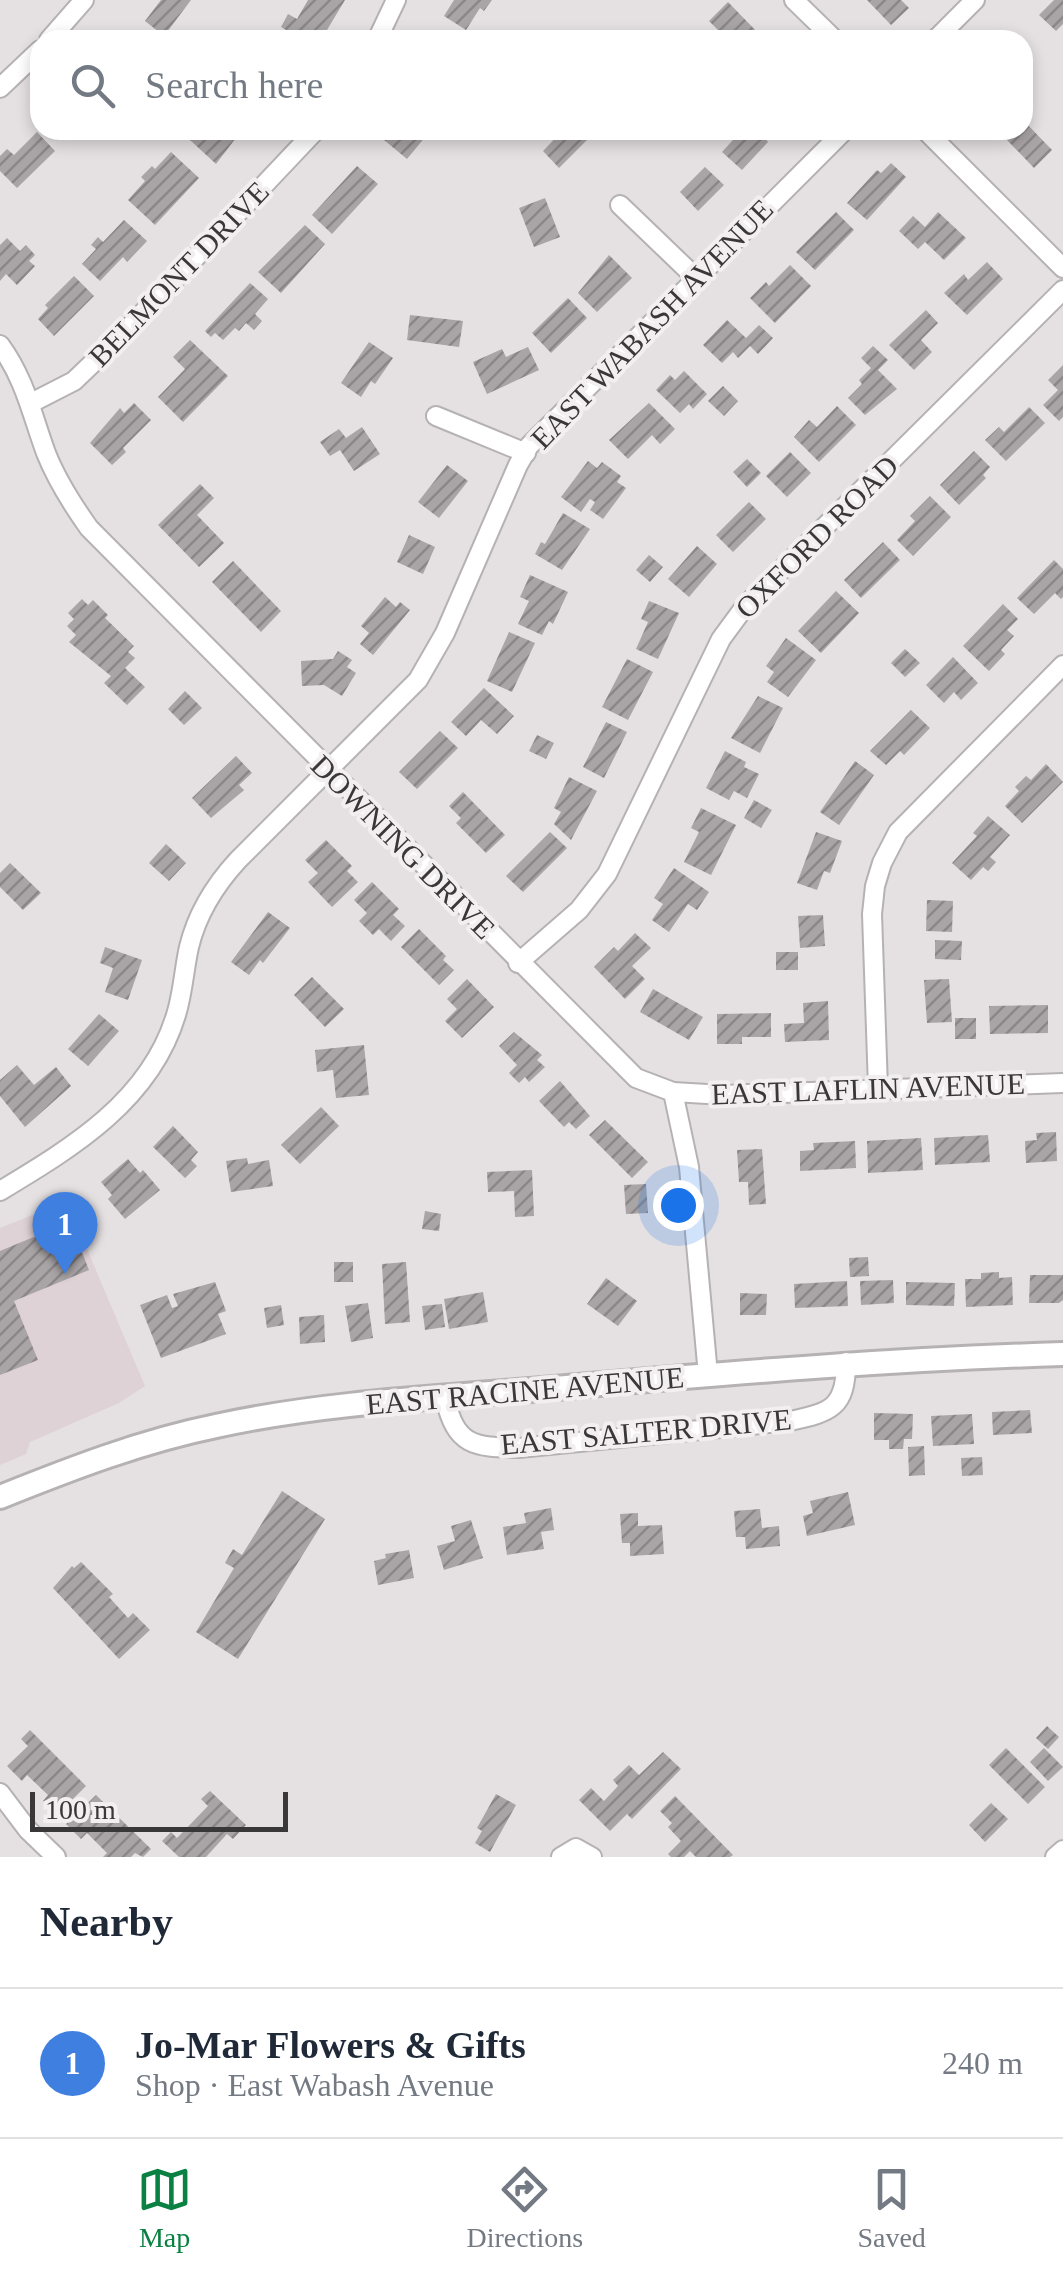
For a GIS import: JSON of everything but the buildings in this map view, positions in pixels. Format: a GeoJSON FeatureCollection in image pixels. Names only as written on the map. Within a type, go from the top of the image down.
{"type":"FeatureCollection","features":[{"type":"Feature","properties":{"kind":"main road","name":"EAST RACINE AVENUE"},"geometry":{"type":"LineString","coordinates":[[0,1497],[120,1452],[216,1426],[318,1409],[846,1362],[1063,1354]]}},
{"type":"Feature","properties":{"kind":"street"},"geometry":{"type":"LineString","coordinates":[[58,30],[84,0]]}},
{"type":"Feature","properties":{"kind":"street"},"geometry":{"type":"LineString","coordinates":[[382,30],[396,0]]}},
{"type":"Feature","properties":{"kind":"street"},"geometry":{"type":"LineString","coordinates":[[794,0],[825,30]]}},
{"type":"Feature","properties":{"kind":"street"},"geometry":{"type":"LineString","coordinates":[[945,30],[975,0]]}},
{"type":"Feature","properties":{"kind":"street"},"geometry":{"type":"LineString","coordinates":[[0,88],[30,60]]}},
{"type":"Feature","properties":{"kind":"street","name":"BELMONT DRIVE"},"geometry":{"type":"LineString","coordinates":[[31,403],[74,381],[307,140]]}},
{"type":"Feature","properties":{"kind":"street","name":"EAST WABASH AVENUE"},"geometry":{"type":"LineString","coordinates":[[0,1191],[90,1133],[149,1075],[171,1031],[192,937],[212,892],[238,860],[418,680],[430,663],[526,453],[543,430],[834,140]]}},
{"type":"Feature","properties":{"kind":"street"},"geometry":{"type":"LineString","coordinates":[[935,140],[1063,268]]}},
{"type":"Feature","properties":{"kind":"street"},"geometry":{"type":"LineString","coordinates":[[620,204],[696,278]]}},
{"type":"Feature","properties":{"kind":"street","name":"OXFORD ROAD"},"geometry":{"type":"LineString","coordinates":[[518,963],[579,910],[608,874],[721,639],[746,605],[1063,290]]}},
{"type":"Feature","properties":{"kind":"street","name":"DOWNING DRIVE"},"geometry":{"type":"LineString","coordinates":[[0,345],[22,378],[46,452],[64,492],[88,528],[636,1078],[673,1092]]}},
{"type":"Feature","properties":{"kind":"street"},"geometry":{"type":"LineString","coordinates":[[436,416],[526,453]]}},
{"type":"Feature","properties":{"kind":"street"},"geometry":{"type":"LineString","coordinates":[[878,1088],[872,914],[882,863],[898,832],[1063,665]]}},
{"type":"Feature","properties":{"kind":"street","name":"EAST LAFLIN AVENUE"},"geometry":{"type":"LineString","coordinates":[[673,1092],[724,1095],[1063,1082]]}},
{"type":"Feature","properties":{"kind":"street"},"geometry":{"type":"LineString","coordinates":[[673,1092],[689,1167],[708,1374]]}},
{"type":"Feature","properties":{"kind":"street","name":"EAST SALTER DRIVE"},"geometry":{"type":"LineString","coordinates":[[445,1398],[458,1433],[469,1441],[488,1447],[519,1448],[790,1421],[820,1414],[838,1402],[846,1386],[846,1362]]}},
{"type":"Feature","properties":{"kind":"street"},"geometry":{"type":"LineString","coordinates":[[0,1794],[56,1857]]}},
{"type":"Feature","properties":{"kind":"street"},"geometry":{"type":"LineString","coordinates":[[561,1857],[576,1848],[592,1857]]}},
{"type":"Feature","properties":{"kind":"street"},"geometry":{"type":"LineString","coordinates":[[1055,1857],[1063,1850]]}},
{"type":"Feature","properties":{"kind":"shaded area"},"geometry":{"type":"Polygon","coordinates":[[[52,1207],[65,1209],[73,1216],[145,1386],[119,1403],[30,1442],[26,1454],[0,1465],[0,1228],[52,1207]]]}},
{"type":"Feature","properties":{"kind":"place","name":"Jo-Mar Flowers & Gifts"},"geometry":{"type":"Point","coordinates":[65,1274]}}]}
